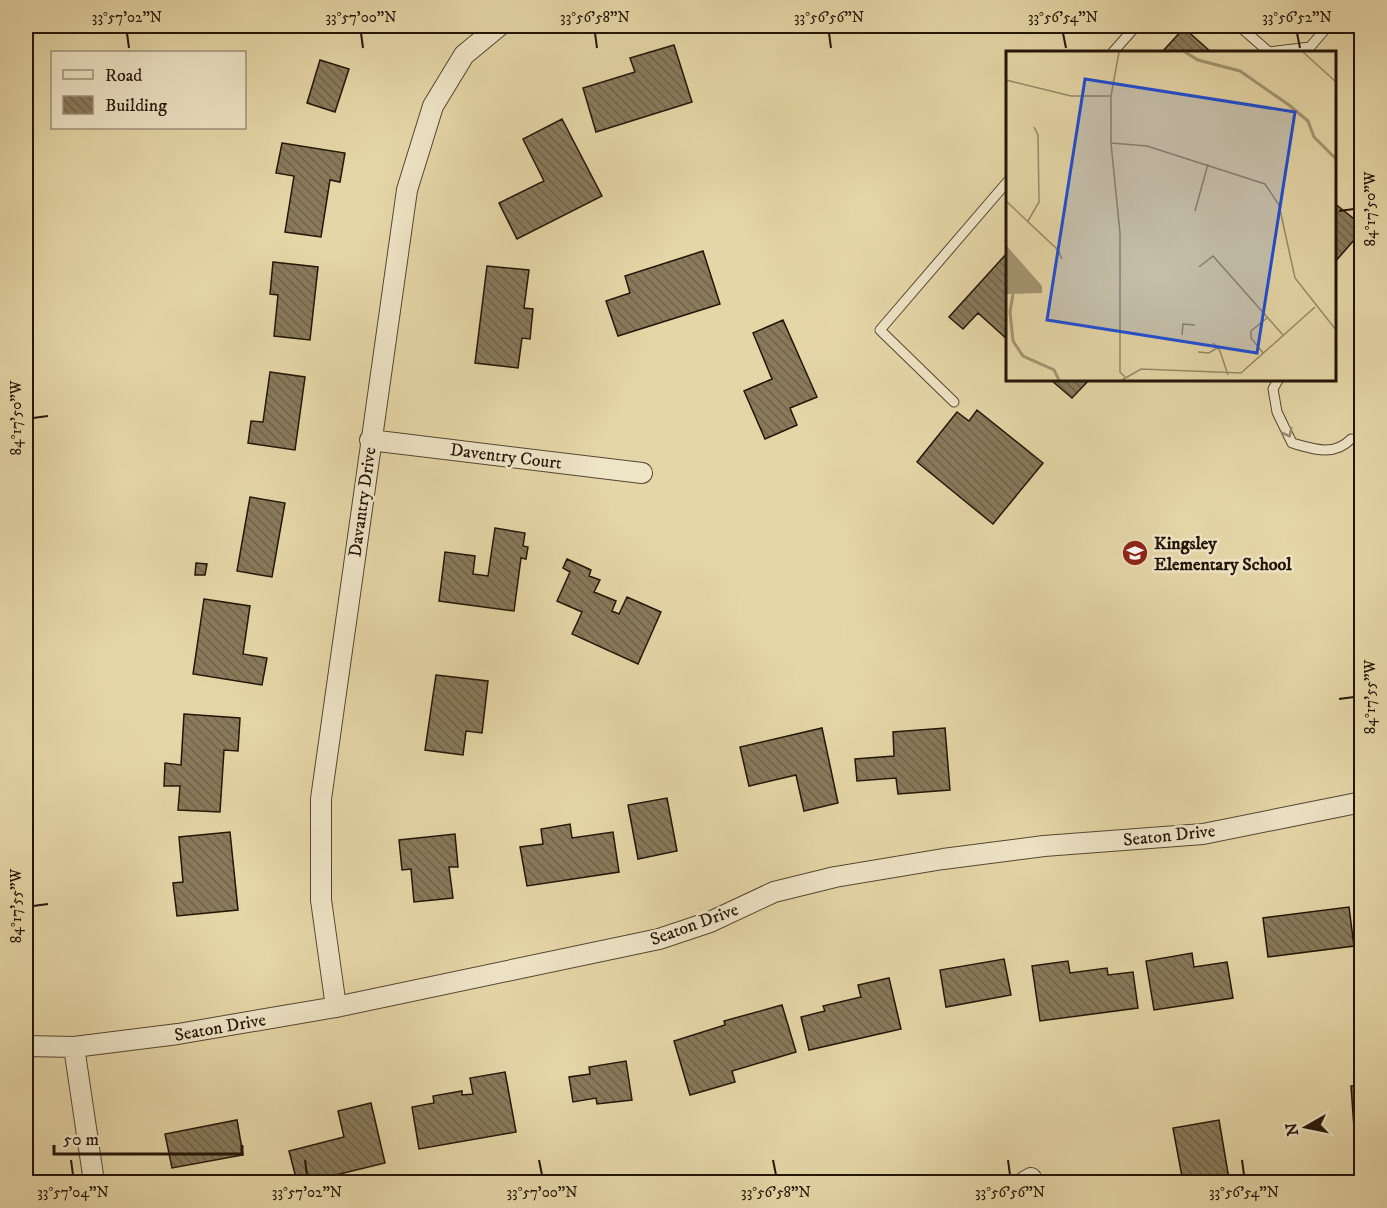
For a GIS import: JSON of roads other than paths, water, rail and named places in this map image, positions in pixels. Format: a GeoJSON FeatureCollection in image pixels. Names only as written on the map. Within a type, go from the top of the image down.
{"type":"FeatureCollection","features":[{"type":"Feature","properties":{"kind":"street","name":"Davantry Drive"},"geometry":{"type":"LineString","coordinates":[[336,1006],[321,900],[321,799],[407,190],[433,106],[464,55],[499,26]]}},
{"type":"Feature","properties":{"kind":"street","name":"Daventry Court"},"geometry":{"type":"LineString","coordinates":[[370,440],[642,473]]}},
{"type":"Feature","properties":{"kind":"street","name":"Seaton Drive"},"geometry":{"type":"LineString","coordinates":[[26,1046],[74,1047],[178,1034],[336,1006],[659,939],[710,922],[774,892],[835,877],[943,859],[1044,846],[1203,834],[1362,802]]}},
{"type":"Feature","properties":{"kind":"street"},"geometry":{"type":"LineString","coordinates":[[74,1047],[94,1182]]}},
{"type":"Feature","properties":{"kind":"lane"},"geometry":{"type":"LineString","coordinates":[[1114,51],[1136,26]]}},
{"type":"Feature","properties":{"kind":"lane"},"geometry":{"type":"LineString","coordinates":[[1239,26],[1268,51]]}},
{"type":"Feature","properties":{"kind":"lane"},"geometry":{"type":"LineString","coordinates":[[1277,51],[1310,47],[1328,26]]}},
{"type":"Feature","properties":{"kind":"lane"},"geometry":{"type":"LineString","coordinates":[[954,402],[880,330],[1006,183]]}},
{"type":"Feature","properties":{"kind":"lane"},"geometry":{"type":"LineString","coordinates":[[1277,381],[1273,388],[1277,412],[1292,443],[1321,451],[1343,447],[1351,439]]}},
{"type":"Feature","properties":{"kind":"place","name":"Kingsley Elementary School"},"geometry":{"type":"Point","coordinates":[1135,553]}}]}
